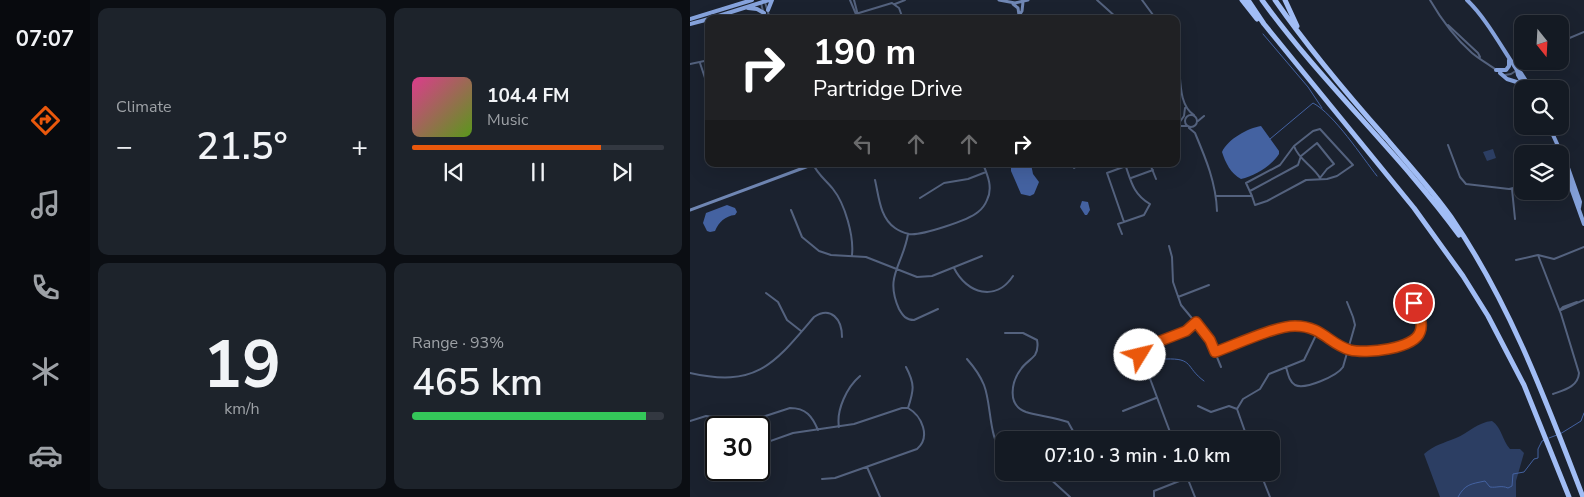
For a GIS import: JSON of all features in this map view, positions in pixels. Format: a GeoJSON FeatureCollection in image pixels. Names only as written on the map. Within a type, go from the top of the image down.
{"type":"FeatureCollection","features":[{"type":"Feature","properties":{"kind":"highway"},"geometry":{"type":"LineString","coordinates":[[1242,0],[1310,80]]}},
{"type":"Feature","properties":{"kind":"highway"},"geometry":{"type":"LineString","coordinates":[[1248,0],[1264,24],[1414,208],[1463,276],[1488,316],[1524,385],[1570,497]]}},
{"type":"Feature","properties":{"kind":"highway"},"geometry":{"type":"LineString","coordinates":[[1262,0],[1303,53],[1444,215],[1472,254],[1503,306]]}},
{"type":"Feature","properties":{"kind":"highway"},"geometry":{"type":"LineString","coordinates":[[1275,0],[1312,50],[1450,215],[1480,262],[1522,347],[1583,497]]}},
{"type":"Feature","properties":{"kind":"highway"},"geometry":{"type":"LineString","coordinates":[[1286,0],[1295,25],[1312,50]]}},
{"type":"Feature","properties":{"kind":"main road"},"geometry":{"type":"LineString","coordinates":[[690,19],[752,0]]}},
{"type":"Feature","properties":{"kind":"main road"},"geometry":{"type":"LineString","coordinates":[[1467,0],[1474,6],[1514,66]]}},
{"type":"Feature","properties":{"kind":"main road"},"geometry":{"type":"LineString","coordinates":[[1472,0],[1474,6]]}},
{"type":"Feature","properties":{"kind":"main road"},"geometry":{"type":"LineString","coordinates":[[722,15],[765,1],[766,12],[746,8]]}},
{"type":"Feature","properties":{"kind":"main road"},"geometry":{"type":"LineString","coordinates":[[690,24],[705,20]]}},
{"type":"Feature","properties":{"kind":"main road"},"geometry":{"type":"LineString","coordinates":[[1498,72],[1507,69],[1509,58]]}},
{"type":"Feature","properties":{"kind":"main road"},"geometry":{"type":"LineString","coordinates":[[1517,70],[1521,80]]}},
{"type":"Feature","properties":{"kind":"main road"},"geometry":{"type":"LineString","coordinates":[[1517,70],[1521,72],[1526,80]]}},
{"type":"Feature","properties":{"kind":"main road"},"geometry":{"type":"LineString","coordinates":[[1498,72],[1514,82]]}},
{"type":"Feature","properties":{"kind":"main road"},"geometry":{"type":"LineString","coordinates":[[1569,176],[1580,202],[1579,208],[1584,224]]}},
{"type":"Feature","properties":{"kind":"street"},"geometry":{"type":"LineString","coordinates":[[850,0],[855,14]]}},
{"type":"Feature","properties":{"kind":"street"},"geometry":{"type":"LineString","coordinates":[[854,0],[858,12]]}},
{"type":"Feature","properties":{"kind":"street"},"geometry":{"type":"LineString","coordinates":[[851,15],[884,4],[895,4],[905,0]]}},
{"type":"Feature","properties":{"kind":"street"},"geometry":{"type":"LineString","coordinates":[[999,0],[1010,3],[1018,8],[1018,15]]}},
{"type":"Feature","properties":{"kind":"street"},"geometry":{"type":"LineString","coordinates":[[1010,3],[1028,0]]}},
{"type":"Feature","properties":{"kind":"street"},"geometry":{"type":"LineString","coordinates":[[1097,0],[1114,15]]}},
{"type":"Feature","properties":{"kind":"street"},"geometry":{"type":"LineString","coordinates":[[1142,0],[1153,15]]}},
{"type":"Feature","properties":{"kind":"street"},"geometry":{"type":"LineString","coordinates":[[1430,0],[1447,24],[1498,72],[1508,75],[1517,70]]}},
{"type":"Feature","properties":{"kind":"street"},"geometry":{"type":"LineString","coordinates":[[765,1],[768,15]]}},
{"type":"Feature","properties":{"kind":"street"},"geometry":{"type":"LineString","coordinates":[[1019,15],[1023,2]]}},
{"type":"Feature","properties":{"kind":"street"},"geometry":{"type":"LineString","coordinates":[[856,4],[866,10]]}},
{"type":"Feature","properties":{"kind":"street"},"geometry":{"type":"LineString","coordinates":[[895,4],[902,15]]}},
{"type":"Feature","properties":{"kind":"street"},"geometry":{"type":"LineString","coordinates":[[848,15],[853,8]]}},
{"type":"Feature","properties":{"kind":"street"},"geometry":{"type":"LineString","coordinates":[[1569,38],[1584,32]]}},
{"type":"Feature","properties":{"kind":"street"},"geometry":{"type":"LineString","coordinates":[[690,64],[705,61]]}},
{"type":"Feature","properties":{"kind":"street"},"geometry":{"type":"LineString","coordinates":[[700,63],[705,78]]}},
{"type":"Feature","properties":{"kind":"street"},"geometry":{"type":"LineString","coordinates":[[1180,84],[1185,104],[1185,123],[1195,133],[1213,180],[1217,212]]}},
{"type":"Feature","properties":{"kind":"street"},"geometry":{"type":"LineString","coordinates":[[1185,104],[1190,113],[1195,116],[1197,123],[1195,133]]}},
{"type":"Feature","properties":{"kind":"street"},"geometry":{"type":"LineString","coordinates":[[1180,122],[1184,116],[1185,108]]}},
{"type":"Feature","properties":{"kind":"street"},"geometry":{"type":"LineString","coordinates":[[1180,126],[1194,127],[1204,116],[1190,115],[1186,118]]}},
{"type":"Feature","properties":{"kind":"street"},"geometry":{"type":"LineString","coordinates":[[1320,129],[1353,165],[1337,176],[1327,179],[1320,178],[1306,180],[1267,201],[1255,205],[1246,183],[1280,165],[1294,146],[1313,131],[1320,129]]}},
{"type":"Feature","properties":{"kind":"street"},"geometry":{"type":"LineString","coordinates":[[1250,191],[1298,165],[1300,156],[1317,143],[1334,164],[1320,178]]}},
{"type":"Feature","properties":{"kind":"street"},"geometry":{"type":"LineString","coordinates":[[1448,145],[1460,177],[1465,183],[1512,189],[1515,219]]}},
{"type":"Feature","properties":{"kind":"street"},"geometry":{"type":"LineString","coordinates":[[1294,146],[1296,152],[1310,164],[1320,178]]}},
{"type":"Feature","properties":{"kind":"street"},"geometry":{"type":"LineString","coordinates":[[690,210],[805,167]]}},
{"type":"Feature","properties":{"kind":"street"},"geometry":{"type":"LineString","coordinates":[[814,167],[817,173],[834,190],[840,203],[852,234],[852,256]]}},
{"type":"Feature","properties":{"kind":"street"},"geometry":{"type":"LineString","coordinates":[[875,180],[881,208],[886,219],[895,228],[908,234],[930,231],[977,213],[985,205],[989,195],[990,183],[984,167]]}},
{"type":"Feature","properties":{"kind":"street"},"geometry":{"type":"LineString","coordinates":[[1120,167],[1107,173],[1124,222]]}},
{"type":"Feature","properties":{"kind":"street"},"geometry":{"type":"LineString","coordinates":[[1122,234],[1118,224],[1144,215],[1150,204],[1137,195],[1126,167]]}},
{"type":"Feature","properties":{"kind":"street"},"geometry":{"type":"LineString","coordinates":[[1152,167],[1156,179]]}},
{"type":"Feature","properties":{"kind":"street"},"geometry":{"type":"LineString","coordinates":[[1130,178],[1153,170]]}},
{"type":"Feature","properties":{"kind":"street"},"geometry":{"type":"LineString","coordinates":[[920,198],[944,183],[986,172]]}},
{"type":"Feature","properties":{"kind":"street"},"geometry":{"type":"LineString","coordinates":[[1216,196],[1252,196]]}},
{"type":"Feature","properties":{"kind":"street"},"geometry":{"type":"LineString","coordinates":[[791,210],[802,237],[814,248],[831,255],[866,257],[921,278],[932,276],[982,256]]}},
{"type":"Feature","properties":{"kind":"street"},"geometry":{"type":"LineString","coordinates":[[908,234],[906,247],[896,269],[893,284],[896,302],[904,316],[914,320],[938,309]]}},
{"type":"Feature","properties":{"kind":"street"},"geometry":{"type":"LineString","coordinates":[[1169,246],[1172,257],[1173,282],[1178,297],[1186,313],[1210,340],[1221,367]]}},
{"type":"Feature","properties":{"kind":"street"},"geometry":{"type":"LineString","coordinates":[[1516,260],[1538,255],[1554,259],[1584,247]]}},
{"type":"Feature","properties":{"kind":"street"},"geometry":{"type":"LineString","coordinates":[[1538,255],[1560,310],[1578,367],[1579,376],[1571,387],[1552,394]]}},
{"type":"Feature","properties":{"kind":"street"},"geometry":{"type":"LineString","coordinates":[[954,268],[964,284],[980,291],[1001,288],[1013,276]]}},
{"type":"Feature","properties":{"kind":"street"},"geometry":{"type":"LineString","coordinates":[[1178,297],[1209,285]]}},
{"type":"Feature","properties":{"kind":"street"},"geometry":{"type":"LineString","coordinates":[[1215,352],[1284,327],[1302,326],[1319,331],[1348,349],[1377,350],[1407,344],[1417,338],[1422,324],[1409,292]]}},
{"type":"Feature","properties":{"kind":"street"},"geometry":{"type":"LineString","coordinates":[[766,293],[778,302],[787,320],[801,332]]}},
{"type":"Feature","properties":{"kind":"street"},"geometry":{"type":"LineString","coordinates":[[1560,310],[1563,307],[1584,300]]}},
{"type":"Feature","properties":{"kind":"street"},"geometry":{"type":"LineString","coordinates":[[1286,367],[1290,379],[1294,384],[1300,386],[1339,373],[1343,367],[1354,325],[1347,302]]}},
{"type":"Feature","properties":{"kind":"street"},"geometry":{"type":"LineString","coordinates":[[690,373],[726,378],[750,374],[776,360],[814,317],[821,314],[828,313],[836,316],[841,323],[842,337]]}},
{"type":"Feature","properties":{"kind":"street"},"geometry":{"type":"LineString","coordinates":[[1169,431],[1140,355],[1141,350],[1144,347],[1186,331],[1196,322]]}},
{"type":"Feature","properties":{"kind":"street"},"geometry":{"type":"LineString","coordinates":[[1237,409],[1243,399],[1260,389],[1269,374],[1304,360],[1319,331]]}},
{"type":"Feature","properties":{"kind":"street"},"geometry":{"type":"LineString","coordinates":[[1005,332],[1016,332],[1032,336],[1038,344],[1035,355],[1016,376],[1012,394],[1016,405],[1024,411],[1068,422],[1073,431]]}},
{"type":"Feature","properties":{"kind":"street"},"geometry":{"type":"LineString","coordinates":[[967,359],[980,376],[984,386],[995,435]]}},
{"type":"Feature","properties":{"kind":"street"},"geometry":{"type":"LineString","coordinates":[[906,367],[913,384],[913,393],[908,408]]}},
{"type":"Feature","properties":{"kind":"street"},"geometry":{"type":"LineString","coordinates":[[839,427],[839,414],[850,387],[860,376]]}},
{"type":"Feature","properties":{"kind":"street"},"geometry":{"type":"LineString","coordinates":[[1123,411],[1156,398]]}},
{"type":"Feature","properties":{"kind":"street"},"geometry":{"type":"LineString","coordinates":[[1198,406],[1211,412],[1229,406],[1237,409],[1245,431]]}},
{"type":"Feature","properties":{"kind":"street"},"geometry":{"type":"LineString","coordinates":[[690,421],[706,416],[750,421],[790,408],[796,408],[811,416],[818,430]]}},
{"type":"Feature","properties":{"kind":"street"},"geometry":{"type":"LineString","coordinates":[[770,441],[793,433],[854,424],[897,409],[908,408],[917,415],[924,432],[924,439],[921,446],[917,449],[835,478],[822,479]]}},
{"type":"Feature","properties":{"kind":"street"},"geometry":{"type":"LineString","coordinates":[[867,467],[880,497]]}},
{"type":"Feature","properties":{"kind":"street"},"geometry":{"type":"LineString","coordinates":[[1052,481],[1070,497]]}},
{"type":"Feature","properties":{"kind":"street"},"geometry":{"type":"LineString","coordinates":[[1154,497],[1154,491],[1179,481]]}},
{"type":"Feature","properties":{"kind":"street"},"geometry":{"type":"LineString","coordinates":[[1188,481],[1195,497]]}},
{"type":"Feature","properties":{"kind":"street"},"geometry":{"type":"LineString","coordinates":[[1264,481],[1270,497]]}},
{"type":"Feature","properties":{"kind":"shaded area"},"geometry":{"type":"Polygon","coordinates":[[[1261,126],[1279,151],[1279,154],[1272,163],[1262,170],[1252,176],[1241,179],[1229,167],[1222,152],[1239,135],[1261,126]]]}},
{"type":"Feature","properties":{"kind":"shaded area"},"geometry":{"type":"Polygon","coordinates":[[[1493,149],[1496,158],[1487,161],[1483,152],[1493,149]]]}},
{"type":"Feature","properties":{"kind":"shaded area"},"geometry":{"type":"Polygon","coordinates":[[[1011,167],[1032,167],[1033,174],[1039,182],[1034,194],[1030,196],[1021,194],[1011,167]]]}},
{"type":"Feature","properties":{"kind":"shaded area"},"geometry":{"type":"Polygon","coordinates":[[[1082,201],[1088,202],[1090,210],[1087,215],[1085,215],[1080,207],[1082,201]]]}},
{"type":"Feature","properties":{"kind":"shaded area"},"geometry":{"type":"Polygon","coordinates":[[[727,205],[735,208],[737,212],[735,215],[723,220],[715,231],[707,231],[703,223],[706,213],[727,205]]]}},
{"type":"Feature","properties":{"kind":"shaded area"},"geometry":{"type":"Polygon","coordinates":[[[1492,421],[1498,427],[1510,449],[1520,449],[1524,453],[1516,481],[1516,497],[1440,497],[1424,454],[1435,446],[1492,421]]]}},
{"type":"Feature","properties":{"kind":"waterway"},"geometry":{"type":"LineString","coordinates":[[1263,34],[1308,87],[1322,108]]}},
{"type":"Feature","properties":{"kind":"waterway"},"geometry":{"type":"LineString","coordinates":[[1270,139],[1313,103],[1330,116],[1339,126],[1377,176]]}},
{"type":"Feature","properties":{"kind":"waterway"},"geometry":{"type":"LineString","coordinates":[[1166,359],[1185,362],[1204,381]]}},
{"type":"Feature","properties":{"kind":"waterway"},"geometry":{"type":"LineString","coordinates":[[1560,434],[1581,421],[1584,413]]}},
{"type":"Feature","properties":{"kind":"waterway"},"geometry":{"type":"LineString","coordinates":[[1549,438],[1557,435]]}},
{"type":"Feature","properties":{"kind":"waterway"},"geometry":{"type":"LineString","coordinates":[[1458,497],[1463,489],[1469,485],[1485,481],[1490,487],[1508,488],[1512,486],[1513,474],[1524,472],[1534,459],[1538,458],[1538,449],[1542,441],[1545,440]]}},
{"type":"Feature","properties":{"kind":"route"},"geometry":{"type":"LineString","coordinates":[[1140,355],[1142,348],[1186,331],[1196,322],[1210,340],[1215,352],[1291,326],[1302,326],[1319,331],[1342,346],[1352,350],[1368,351],[1400,346],[1412,342],[1420,333],[1422,324],[1414,303]]}}]}
